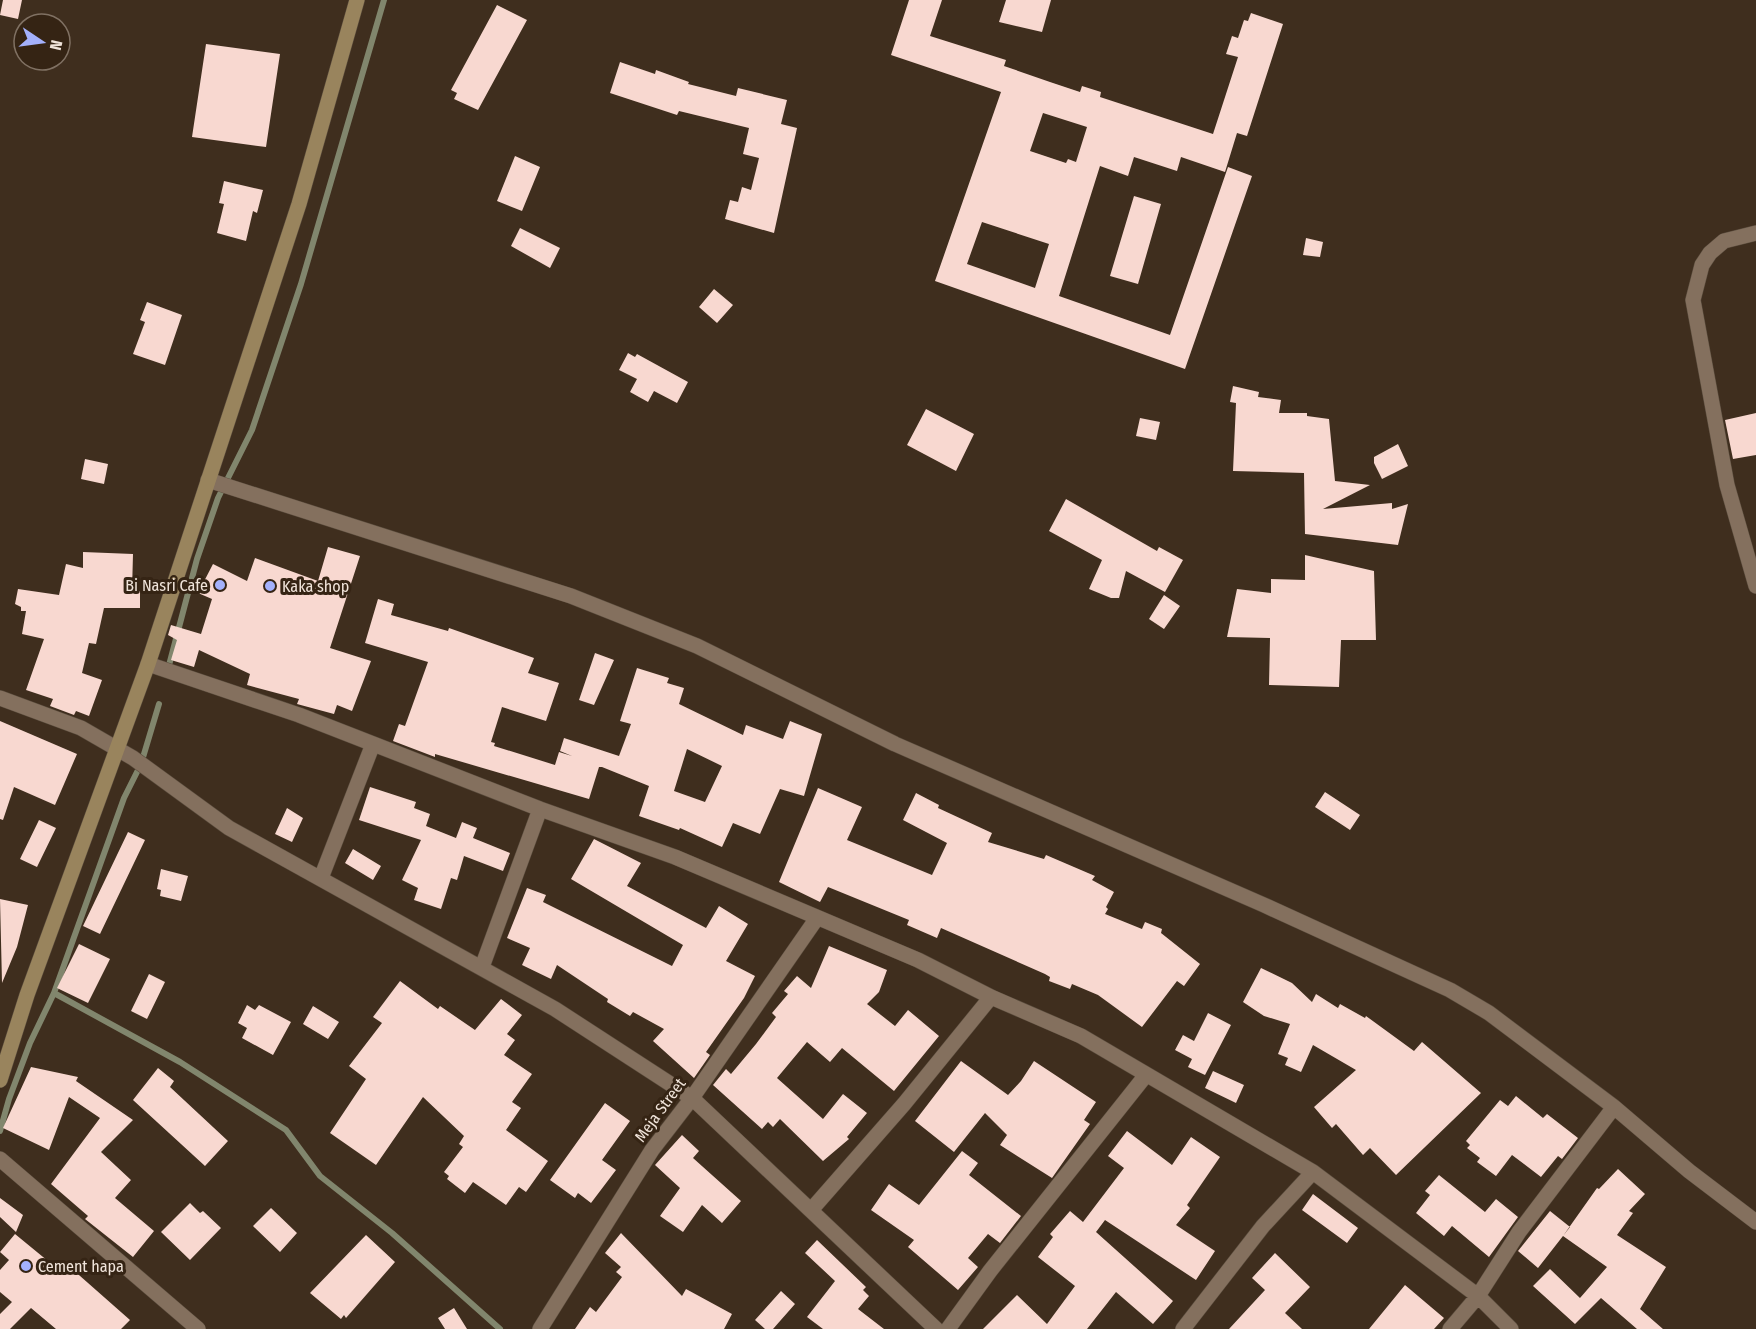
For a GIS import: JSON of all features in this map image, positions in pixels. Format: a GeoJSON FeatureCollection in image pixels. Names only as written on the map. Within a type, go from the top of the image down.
{"type":"FeatureCollection","features":[{"type":"Feature","properties":{"kind":"main road"},"geometry":{"type":"LineString","coordinates":[[0,1080],[27,995],[148,664],[299,204],[357,0]]}},
{"type":"Feature","properties":{"kind":"street"},"geometry":{"type":"LineString","coordinates":[[1756,233],[1724,241],[1710,253],[1702,265],[1693,300],[1702,362],[1727,485],[1756,586]]}},
{"type":"Feature","properties":{"kind":"street"},"geometry":{"type":"LineString","coordinates":[[207,480],[571,596],[725,658],[895,744],[1450,990],[1489,1013],[1614,1107],[1756,1222]]}},
{"type":"Feature","properties":{"kind":"street"},"geometry":{"type":"LineString","coordinates":[[148,664],[298,715],[540,809],[675,857],[918,960],[991,997],[1082,1036],[1312,1172],[1478,1296],[1511,1329]]}},
{"type":"Feature","properties":{"kind":"street"},"geometry":{"type":"LineString","coordinates":[[0,698],[81,728],[117,749],[229,828],[555,1009],[692,1098],[812,1209],[936,1329]]}},
{"type":"Feature","properties":{"kind":"street"},"geometry":{"type":"LineString","coordinates":[[321,878],[373,744]]}},
{"type":"Feature","properties":{"kind":"street"},"geometry":{"type":"LineString","coordinates":[[482,967],[540,809]]}},
{"type":"Feature","properties":{"kind":"street","name":"Meja Street"},"geometry":{"type":"LineString","coordinates":[[540,1329],[652,1150],[692,1098],[817,918]]}},
{"type":"Feature","properties":{"kind":"street"},"geometry":{"type":"LineString","coordinates":[[812,1209],[904,1104],[991,997]]}},
{"type":"Feature","properties":{"kind":"street"},"geometry":{"type":"LineString","coordinates":[[948,1329],[990,1270],[1146,1075]]}},
{"type":"Feature","properties":{"kind":"street"},"geometry":{"type":"LineString","coordinates":[[1450,1329],[1478,1296],[1518,1232],[1614,1107]]}},
{"type":"Feature","properties":{"kind":"street"},"geometry":{"type":"LineString","coordinates":[[0,1159],[198,1329]]}},
{"type":"Feature","properties":{"kind":"street"},"geometry":{"type":"LineString","coordinates":[[1184,1329],[1263,1226],[1312,1172]]}},
{"type":"Feature","properties":{"kind":"building"},"geometry":{"type":"Polygon","coordinates":[[[3,0],[22,0],[19,12],[12,12],[12,18],[0,15],[3,0]]]}},
{"type":"Feature","properties":{"kind":"building"},"geometry":{"type":"Polygon","coordinates":[[[909,0],[942,0],[930,36],[1006,60],[1004,66],[1050,82],[1080,92],[1082,86],[1101,92],[1100,97],[1213,134],[1238,57],[1226,54],[1232,36],[1238,38],[1244,20],[1248,21],[1251,13],[1283,24],[1247,136],[1237,133],[1225,172],[1181,157],[1177,171],[1134,157],[1128,176],[1100,166],[1059,296],[1170,335],[1228,167],[1252,176],[1185,369],[935,281],[1001,92],[891,55],[909,0]],[[1043,113],[1030,151],[1066,163],[1068,159],[1076,162],[1087,127],[1043,113]],[[982,222],[967,264],[1035,288],[1049,244],[982,222]]]}},
{"type":"Feature","properties":{"kind":"building"},"geometry":{"type":"Polygon","coordinates":[[[1006,0],[1051,0],[1042,32],[999,22],[1006,0]]]}},
{"type":"Feature","properties":{"kind":"building"},"geometry":{"type":"Polygon","coordinates":[[[497,5],[527,20],[478,110],[454,99],[457,93],[451,90],[497,5]]]}},
{"type":"Feature","properties":{"kind":"building"},"geometry":{"type":"Polygon","coordinates":[[[206,44],[280,54],[266,147],[192,137],[206,44]]]}},
{"type":"Feature","properties":{"kind":"building"},"geometry":{"type":"Polygon","coordinates":[[[620,62],[655,74],[656,70],[689,82],[688,84],[736,96],[738,88],[787,100],[781,124],[797,128],[774,233],[725,219],[730,200],[738,202],[742,187],[751,190],[759,158],[743,154],[749,128],[679,111],[677,115],[610,93],[620,62]]]}},
{"type":"Feature","properties":{"kind":"building"},"geometry":{"type":"Polygon","coordinates":[[[515,156],[540,167],[522,211],[497,201],[515,156]]]}},
{"type":"Feature","properties":{"kind":"building"},"geometry":{"type":"Polygon","coordinates":[[[224,181],[263,190],[257,213],[253,211],[246,241],[217,233],[224,204],[219,203],[224,181]]]}},
{"type":"Feature","properties":{"kind":"building"},"geometry":{"type":"Polygon","coordinates":[[[1134,196],[1161,204],[1138,284],[1110,276],[1134,196]]]}},
{"type":"Feature","properties":{"kind":"building"},"geometry":{"type":"Polygon","coordinates":[[[520,228],[560,248],[550,268],[511,246],[520,228]]]}},
{"type":"Feature","properties":{"kind":"building"},"geometry":{"type":"Polygon","coordinates":[[[1306,238],[1323,242],[1320,257],[1303,255],[1306,238]]]}},
{"type":"Feature","properties":{"kind":"building"},"geometry":{"type":"Polygon","coordinates":[[[714,289],[733,305],[717,323],[699,307],[714,289]]]}},
{"type":"Feature","properties":{"kind":"building"},"geometry":{"type":"Polygon","coordinates":[[[147,302],[182,315],[165,365],[133,354],[145,322],[140,320],[147,302]]]}},
{"type":"Feature","properties":{"kind":"building"},"geometry":{"type":"Polygon","coordinates":[[[628,353],[635,357],[637,354],[688,382],[677,403],[654,391],[648,402],[630,392],[637,379],[619,370],[628,353]]]}},
{"type":"Feature","properties":{"kind":"building"},"geometry":{"type":"Polygon","coordinates":[[[1233,386],[1259,392],[1258,397],[1281,400],[1279,413],[1307,413],[1307,416],[1329,419],[1335,481],[1370,485],[1323,509],[1392,503],[1392,509],[1408,504],[1398,545],[1305,534],[1304,473],[1233,471],[1236,403],[1230,402],[1233,386]]]}},
{"type":"Feature","properties":{"kind":"building"},"geometry":{"type":"Polygon","coordinates":[[[926,409],[974,434],[956,471],[907,445],[926,409]]]}},
{"type":"Feature","properties":{"kind":"building"},"geometry":{"type":"Polygon","coordinates":[[[1756,413],[1756,455],[1733,459],[1725,420],[1756,413]]]}},
{"type":"Feature","properties":{"kind":"building"},"geometry":{"type":"Polygon","coordinates":[[[1140,418],[1160,422],[1156,440],[1136,436],[1140,418]]]}},
{"type":"Feature","properties":{"kind":"building"},"geometry":{"type":"Polygon","coordinates":[[[1398,444],[1408,466],[1382,479],[1374,463],[1374,457],[1398,444]]]}},
{"type":"Feature","properties":{"kind":"building"},"geometry":{"type":"Polygon","coordinates":[[[85,459],[108,464],[104,484],[81,479],[85,459]]]}},
{"type":"Feature","properties":{"kind":"building"},"geometry":{"type":"Polygon","coordinates":[[[1066,499],[1157,551],[1159,547],[1183,560],[1165,592],[1126,571],[1119,598],[1111,598],[1089,589],[1102,560],[1049,531],[1066,499]]]}},
{"type":"Feature","properties":{"kind":"building"},"geometry":{"type":"Polygon","coordinates":[[[328,547],[360,556],[330,648],[371,661],[352,711],[337,705],[334,714],[297,704],[299,699],[247,685],[250,674],[199,650],[194,667],[171,660],[177,640],[168,635],[171,625],[201,634],[212,599],[198,593],[213,564],[247,581],[255,558],[318,581],[328,547]]]}},
{"type":"Feature","properties":{"kind":"building"},"geometry":{"type":"Polygon","coordinates":[[[83,552],[133,554],[132,591],[140,591],[140,608],[104,608],[96,644],[89,643],[82,673],[102,680],[89,716],[76,711],[74,715],[50,706],[53,699],[26,690],[44,639],[22,634],[26,611],[21,611],[21,607],[15,604],[18,589],[59,595],[66,564],[83,568],[83,552]]]}},
{"type":"Feature","properties":{"kind":"building"},"geometry":{"type":"Polygon","coordinates":[[[1305,555],[1374,571],[1376,640],[1341,640],[1339,687],[1269,685],[1270,638],[1227,637],[1237,589],[1271,593],[1271,579],[1305,580],[1305,555]]]}},
{"type":"Feature","properties":{"kind":"building"},"geometry":{"type":"Polygon","coordinates":[[[1164,595],[1180,606],[1164,629],[1149,619],[1164,595]]]}},
{"type":"Feature","properties":{"kind":"building"},"geometry":{"type":"Polygon","coordinates":[[[378,599],[394,604],[391,615],[448,631],[449,628],[534,658],[528,673],[559,683],[546,721],[502,707],[491,742],[495,743],[494,746],[555,765],[559,752],[572,756],[560,751],[564,738],[619,756],[631,724],[620,721],[637,668],[669,678],[667,683],[684,688],[679,704],[743,735],[746,725],[783,739],[790,721],[822,734],[804,796],[780,789],[760,834],[733,823],[722,847],[680,828],[679,830],[639,816],[649,786],[602,767],[599,767],[589,799],[435,754],[435,757],[393,741],[399,724],[405,726],[428,662],[365,643],[378,599]],[[687,749],[674,791],[705,802],[722,766],[687,749]]]}},
{"type":"Feature","properties":{"kind":"building"},"geometry":{"type":"Polygon","coordinates":[[[595,653],[614,660],[594,705],[579,700],[595,653]]]}},
{"type":"Feature","properties":{"kind":"building"},"geometry":{"type":"Polygon","coordinates":[[[0,721],[77,754],[55,805],[14,787],[3,820],[0,819],[0,721]]]}},
{"type":"Feature","properties":{"kind":"building"},"geometry":{"type":"Polygon","coordinates":[[[370,787],[416,802],[414,808],[430,814],[426,826],[456,838],[462,822],[477,828],[473,838],[510,853],[503,871],[464,856],[457,880],[451,878],[441,909],[414,900],[418,888],[402,880],[421,840],[359,820],[370,787]]]}},
{"type":"Feature","properties":{"kind":"building"},"geometry":{"type":"Polygon","coordinates":[[[818,788],[862,807],[847,840],[932,875],[947,843],[903,820],[916,793],[939,805],[938,808],[992,833],[988,842],[1044,859],[1046,855],[1095,876],[1092,880],[1114,892],[1105,914],[1142,929],[1145,922],[1162,929],[1161,933],[1200,964],[1184,986],[1177,981],[1142,1027],[1098,995],[1072,984],[1070,989],[1049,981],[1050,977],[1045,974],[941,928],[937,938],[907,925],[909,920],[828,887],[820,902],[779,882],[818,788]]]}},
{"type":"Feature","properties":{"kind":"building"},"geometry":{"type":"Polygon","coordinates":[[[1325,792],[1360,815],[1350,830],[1315,807],[1325,792]]]}},
{"type":"Feature","properties":{"kind":"building"},"geometry":{"type":"Polygon","coordinates":[[[287,808],[303,818],[292,842],[275,834],[287,808]]]}},
{"type":"Feature","properties":{"kind":"building"},"geometry":{"type":"Polygon","coordinates":[[[39,820],[56,828],[37,867],[20,859],[39,820]]]}},
{"type":"Feature","properties":{"kind":"building"},"geometry":{"type":"Polygon","coordinates":[[[128,832],[145,840],[100,934],[83,926],[128,832]]]}},
{"type":"Feature","properties":{"kind":"building"},"geometry":{"type":"Polygon","coordinates":[[[594,839],[641,863],[627,886],[706,928],[719,906],[748,924],[726,961],[755,976],[744,998],[706,1052],[710,1055],[694,1078],[653,1041],[664,1029],[633,1012],[630,1016],[557,965],[551,979],[522,965],[530,948],[507,938],[527,888],[546,895],[543,902],[672,966],[683,945],[571,879],[594,839]]]}},
{"type":"Feature","properties":{"kind":"building"},"geometry":{"type":"Polygon","coordinates":[[[353,849],[381,866],[373,880],[345,863],[353,849]]]}},
{"type":"Feature","properties":{"kind":"building"},"geometry":{"type":"Polygon","coordinates":[[[161,869],[188,876],[181,901],[160,896],[161,890],[157,889],[161,869]]]}},
{"type":"Feature","properties":{"kind":"building"},"geometry":{"type":"Polygon","coordinates":[[[0,899],[28,905],[17,947],[2,983],[0,899]]]}},
{"type":"Feature","properties":{"kind":"building"},"geometry":{"type":"Polygon","coordinates":[[[79,944],[110,959],[88,1003],[57,988],[79,944]]]}},
{"type":"Feature","properties":{"kind":"building"},"geometry":{"type":"Polygon","coordinates":[[[829,946],[887,970],[879,992],[867,1004],[895,1026],[908,1010],[939,1036],[894,1091],[842,1048],[830,1062],[807,1042],[777,1078],[823,1119],[843,1094],[867,1113],[847,1137],[849,1139],[823,1161],[780,1119],[773,1127],[768,1122],[762,1129],[713,1085],[726,1069],[731,1074],[756,1044],[776,1017],[772,1013],[788,994],[784,991],[797,976],[811,988],[829,946]]]}},
{"type":"Feature","properties":{"kind":"building"},"geometry":{"type":"Polygon","coordinates":[[[1261,968],[1292,983],[1312,1002],[1316,994],[1338,1008],[1340,1004],[1365,1018],[1366,1016],[1414,1051],[1422,1042],[1481,1093],[1396,1175],[1370,1148],[1363,1155],[1336,1124],[1332,1128],[1314,1107],[1356,1070],[1313,1045],[1301,1072],[1285,1065],[1288,1058],[1278,1054],[1290,1024],[1264,1016],[1243,1002],[1261,968]]]}},
{"type":"Feature","properties":{"kind":"building"},"geometry":{"type":"Polygon","coordinates":[[[149,974],[165,982],[147,1019],[131,1011],[149,974]]]}},
{"type":"Feature","properties":{"kind":"building"},"geometry":{"type":"Polygon","coordinates":[[[400,981],[438,1009],[440,1006],[475,1030],[501,999],[522,1015],[507,1034],[515,1040],[504,1055],[532,1074],[512,1102],[521,1108],[506,1130],[548,1161],[526,1192],[519,1187],[506,1205],[473,1182],[465,1193],[447,1179],[449,1176],[444,1172],[463,1147],[459,1144],[464,1136],[423,1097],[376,1165],[330,1133],[366,1079],[349,1066],[382,1023],[373,1017],[400,981]]]}},
{"type":"Feature","properties":{"kind":"building"},"geometry":{"type":"Polygon","coordinates":[[[247,1005],[255,1010],[259,1005],[291,1022],[273,1055],[242,1038],[247,1028],[238,1023],[247,1005]]]}},
{"type":"Feature","properties":{"kind":"building"},"geometry":{"type":"Polygon","coordinates":[[[313,1006],[339,1022],[328,1039],[303,1024],[313,1006]]]}},
{"type":"Feature","properties":{"kind":"building"},"geometry":{"type":"Polygon","coordinates":[[[1208,1013],[1231,1025],[1205,1075],[1188,1067],[1192,1059],[1175,1050],[1183,1035],[1194,1041],[1208,1013]]]}},
{"type":"Feature","properties":{"kind":"building"},"geometry":{"type":"Polygon","coordinates":[[[961,1061],[1008,1095],[1021,1081],[1034,1061],[1096,1102],[1084,1120],[1090,1124],[1052,1178],[1000,1145],[1007,1135],[985,1113],[954,1152],[915,1121],[961,1061]]]}},
{"type":"Feature","properties":{"kind":"building"},"geometry":{"type":"Polygon","coordinates":[[[31,1067],[78,1077],[76,1081],[133,1120],[101,1152],[131,1180],[115,1198],[154,1231],[133,1257],[85,1219],[88,1216],[51,1184],[100,1118],[69,1097],[49,1150],[3,1128],[31,1067]]]}},
{"type":"Feature","properties":{"kind":"building"},"geometry":{"type":"Polygon","coordinates":[[[158,1068],[174,1081],[170,1087],[228,1141],[205,1166],[133,1100],[158,1068]]]}},
{"type":"Feature","properties":{"kind":"building"},"geometry":{"type":"Polygon","coordinates":[[[1213,1071],[1244,1085],[1236,1103],[1205,1088],[1213,1071]]]}},
{"type":"Feature","properties":{"kind":"building"},"geometry":{"type":"Polygon","coordinates":[[[1516,1096],[1543,1118],[1547,1114],[1578,1138],[1562,1159],[1558,1156],[1541,1177],[1512,1155],[1496,1176],[1477,1162],[1480,1158],[1467,1148],[1470,1145],[1466,1141],[1500,1100],[1508,1106],[1516,1096]]]}},
{"type":"Feature","properties":{"kind":"building"},"geometry":{"type":"Polygon","coordinates":[[[605,1103],[630,1121],[602,1160],[616,1170],[591,1203],[578,1193],[575,1198],[550,1180],[605,1103]]]}},
{"type":"Feature","properties":{"kind":"building"},"geometry":{"type":"Polygon","coordinates":[[[1127,1131],[1172,1165],[1191,1137],[1220,1157],[1187,1205],[1190,1208],[1176,1225],[1215,1251],[1196,1280],[1105,1220],[1096,1232],[1173,1301],[1153,1324],[1116,1292],[1087,1329],[983,1329],[1017,1295],[1047,1324],[1075,1286],[1038,1257],[1053,1237],[1050,1234],[1070,1211],[1083,1222],[1124,1168],[1108,1156],[1127,1131]]]}},
{"type":"Feature","properties":{"kind":"building"},"geometry":{"type":"Polygon","coordinates":[[[682,1135],[699,1151],[693,1158],[741,1201],[722,1223],[702,1205],[683,1232],[660,1216],[680,1188],[655,1165],[682,1135]]]}},
{"type":"Feature","properties":{"kind":"building"},"geometry":{"type":"Polygon","coordinates":[[[962,1151],[978,1163],[969,1175],[1021,1216],[1000,1243],[988,1234],[968,1258],[978,1267],[958,1290],[908,1247],[914,1240],[871,1210],[889,1184],[919,1205],[962,1151]]]}},
{"type":"Feature","properties":{"kind":"building"},"geometry":{"type":"Polygon","coordinates":[[[1618,1169],[1645,1194],[1629,1211],[1633,1213],[1617,1235],[1666,1267],[1640,1309],[1663,1329],[1637,1329],[1601,1298],[1575,1324],[1533,1286],[1550,1269],[1580,1298],[1607,1267],[1563,1236],[1597,1188],[1599,1189],[1618,1169]]]}},
{"type":"Feature","properties":{"kind":"building"},"geometry":{"type":"Polygon","coordinates":[[[1439,1175],[1485,1212],[1496,1199],[1518,1217],[1489,1257],[1452,1226],[1444,1236],[1416,1213],[1430,1195],[1425,1191],[1439,1175]]]}},
{"type":"Feature","properties":{"kind":"building"},"geometry":{"type":"Polygon","coordinates":[[[1313,1194],[1358,1228],[1347,1243],[1302,1210],[1313,1194]]]}},
{"type":"Feature","properties":{"kind":"building"},"geometry":{"type":"Polygon","coordinates":[[[0,1198],[23,1215],[16,1232],[0,1217],[0,1198]]]}},
{"type":"Feature","properties":{"kind":"building"},"geometry":{"type":"Polygon","coordinates":[[[190,1203],[200,1213],[203,1211],[221,1228],[190,1260],[161,1232],[190,1203]]]}},
{"type":"Feature","properties":{"kind":"building"},"geometry":{"type":"Polygon","coordinates":[[[271,1208],[297,1233],[280,1252],[253,1226],[271,1208]]]}},
{"type":"Feature","properties":{"kind":"building"},"geometry":{"type":"Polygon","coordinates":[[[1550,1211],[1570,1227],[1538,1268],[1518,1251],[1550,1211]]]}},
{"type":"Feature","properties":{"kind":"building"},"geometry":{"type":"Polygon","coordinates":[[[621,1233],[682,1296],[686,1289],[732,1314],[724,1329],[575,1329],[590,1307],[596,1312],[622,1277],[616,1272],[621,1267],[605,1253],[621,1233]]]}},
{"type":"Feature","properties":{"kind":"building"},"geometry":{"type":"Polygon","coordinates":[[[15,1234],[65,1275],[71,1268],[130,1320],[121,1329],[56,1329],[31,1308],[10,1329],[0,1329],[0,1314],[12,1302],[0,1292],[0,1270],[9,1260],[0,1252],[15,1234]]]}},
{"type":"Feature","properties":{"kind":"building"},"geometry":{"type":"Polygon","coordinates":[[[366,1235],[395,1262],[346,1318],[344,1315],[341,1319],[310,1293],[366,1235]]]}},
{"type":"Feature","properties":{"kind":"building"},"geometry":{"type":"Polygon","coordinates":[[[817,1240],[866,1287],[863,1290],[869,1296],[858,1309],[884,1329],[823,1329],[807,1317],[835,1281],[805,1253],[817,1240]]]}},
{"type":"Feature","properties":{"kind":"building"},"geometry":{"type":"Polygon","coordinates":[[[1275,1253],[1310,1287],[1285,1313],[1302,1329],[1229,1329],[1265,1290],[1252,1278],[1275,1253]]]}},
{"type":"Feature","properties":{"kind":"building"},"geometry":{"type":"Polygon","coordinates":[[[1405,1285],[1444,1318],[1434,1329],[1369,1329],[1405,1285]]]}},
{"type":"Feature","properties":{"kind":"building"},"geometry":{"type":"Polygon","coordinates":[[[781,1291],[795,1304],[773,1329],[765,1329],[755,1320],[781,1291]]]}},
{"type":"Feature","properties":{"kind":"building"},"geometry":{"type":"Polygon","coordinates":[[[454,1308],[467,1329],[445,1329],[438,1318],[454,1308]]]}},
{"type":"Feature","properties":{"kind":"waterway"},"geometry":{"type":"LineString","coordinates":[[168,669],[197,559],[218,498],[252,430],[301,284],[384,0]]}},
{"type":"Feature","properties":{"kind":"waterway"},"geometry":{"type":"LineString","coordinates":[[0,1131],[9,1099],[30,1043],[54,993],[124,798],[141,764],[159,704]]}},
{"type":"Feature","properties":{"kind":"waterway"},"geometry":{"type":"LineString","coordinates":[[54,993],[180,1062],[286,1130],[320,1176],[392,1233],[500,1329]]}},
{"type":"Feature","properties":{"kind":"place","name":"Bi Nasri Cafe"},"geometry":{"type":"Point","coordinates":[220,585]}},
{"type":"Feature","properties":{"kind":"place","name":"Kaka shop"},"geometry":{"type":"Point","coordinates":[270,586]}},
{"type":"Feature","properties":{"kind":"place","name":"Cement hapa"},"geometry":{"type":"Point","coordinates":[26,1266]}}]}
